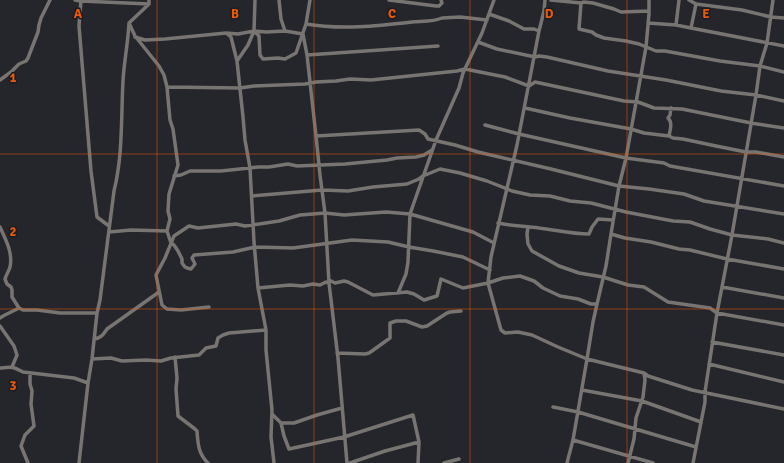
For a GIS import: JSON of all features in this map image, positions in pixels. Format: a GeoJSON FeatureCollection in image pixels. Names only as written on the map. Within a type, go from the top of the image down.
{"type":"FeatureCollection","features":[{"type":"Feature","properties":{"kind":"street"},"geometry":{"type":"LineString","coordinates":[[0,80],[19,64],[26,61],[38,32],[44,11],[50,0]]}},
{"type":"Feature","properties":{"kind":"street"},"geometry":{"type":"LineString","coordinates":[[75,0],[149,2]]}},
{"type":"Feature","properties":{"kind":"street"},"geometry":{"type":"LineString","coordinates":[[237,61],[248,45],[254,31],[255,0]]}},
{"type":"Feature","properties":{"kind":"street"},"geometry":{"type":"LineString","coordinates":[[279,0],[281,20],[285,31]]}},
{"type":"Feature","properties":{"kind":"street"},"geometry":{"type":"LineString","coordinates":[[254,31],[259,36],[260,55],[263,59],[278,58],[286,60],[296,53],[306,24],[310,0]]}},
{"type":"Feature","properties":{"kind":"street"},"geometry":{"type":"LineString","coordinates":[[389,0],[436,6],[439,6],[442,3],[441,0]]}},
{"type":"Feature","properties":{"kind":"street"},"geometry":{"type":"LineString","coordinates":[[398,293],[406,274],[408,262],[410,214],[432,150],[459,88],[462,76],[478,42],[494,0]]}},
{"type":"Feature","properties":{"kind":"street"},"geometry":{"type":"LineString","coordinates":[[545,0],[519,134],[491,257],[488,283],[501,330],[505,333],[518,332],[532,335],[587,359],[644,373],[648,376],[692,390],[784,409]]}},
{"type":"Feature","properties":{"kind":"street"},"geometry":{"type":"LineString","coordinates":[[552,0],[593,3],[621,12],[649,11]]}},
{"type":"Feature","properties":{"kind":"street"},"geometry":{"type":"LineString","coordinates":[[567,463],[573,440],[593,322],[616,209],[619,186],[626,158],[646,47],[649,0]]}},
{"type":"Feature","properties":{"kind":"street"},"geometry":{"type":"LineString","coordinates":[[676,25],[679,0]]}},
{"type":"Feature","properties":{"kind":"street"},"geometry":{"type":"LineString","coordinates":[[689,0],[696,4],[742,10],[770,17],[784,18]]}},
{"type":"Feature","properties":{"kind":"street"},"geometry":{"type":"LineString","coordinates":[[692,463],[705,402],[712,342],[737,207],[760,66],[767,43],[773,0]]}},
{"type":"Feature","properties":{"kind":"street"},"geometry":{"type":"LineString","coordinates":[[81,1],[79,26],[91,171],[97,217],[110,226]]}},
{"type":"Feature","properties":{"kind":"street"},"geometry":{"type":"LineString","coordinates":[[79,463],[97,313],[114,191],[118,174],[121,142],[123,80],[129,23],[149,2]]}},
{"type":"Feature","properties":{"kind":"street"},"geometry":{"type":"LineString","coordinates":[[581,3],[578,29],[592,32],[604,38],[639,44],[656,51],[665,51],[720,61],[760,66],[784,72]]}},
{"type":"Feature","properties":{"kind":"street"},"geometry":{"type":"LineString","coordinates":[[691,28],[696,4]]}},
{"type":"Feature","properties":{"kind":"street"},"geometry":{"type":"LineString","coordinates":[[489,14],[509,21],[524,29],[534,29],[539,31]]}},
{"type":"Feature","properties":{"kind":"street"},"geometry":{"type":"LineString","coordinates":[[306,24],[343,27],[389,25],[460,17],[487,20]]}},
{"type":"Feature","properties":{"kind":"street"},"geometry":{"type":"LineString","coordinates":[[129,23],[135,36],[159,66],[164,75],[167,87],[170,120],[173,129],[178,165],[169,194],[168,211],[170,219],[167,231],[171,243],[178,251],[185,267],[191,269],[195,264],[192,258],[194,255],[233,252],[255,247],[293,248],[352,240],[388,242],[408,247],[433,250],[463,257],[490,270]]}},
{"type":"Feature","properties":{"kind":"street"},"geometry":{"type":"LineString","coordinates":[[648,23],[676,25],[784,46]]}},
{"type":"Feature","properties":{"kind":"street"},"geometry":{"type":"LineString","coordinates":[[135,36],[145,40],[165,40],[226,33],[238,34],[254,31],[285,31],[303,34]]}},
{"type":"Feature","properties":{"kind":"street"},"geometry":{"type":"LineString","coordinates":[[226,33],[231,37],[237,61],[245,140],[250,168],[258,288],[266,330],[266,350],[272,414],[274,463]]}},
{"type":"Feature","properties":{"kind":"street"},"geometry":{"type":"LineString","coordinates":[[303,34],[311,83],[325,213],[329,282],[344,437],[348,463],[419,442]]}},
{"type":"Feature","properties":{"kind":"street"},"geometry":{"type":"LineString","coordinates":[[478,42],[497,49],[534,57],[547,57],[608,71],[666,80],[721,91],[756,95],[784,101]]}},
{"type":"Feature","properties":{"kind":"street"},"geometry":{"type":"LineString","coordinates":[[307,55],[438,46]]}},
{"type":"Feature","properties":{"kind":"street"},"geometry":{"type":"LineString","coordinates":[[167,87],[240,88],[260,85],[311,83],[350,79],[371,80],[465,69],[505,77],[529,86]]}},
{"type":"Feature","properties":{"kind":"street"},"geometry":{"type":"LineString","coordinates":[[529,86],[535,82],[624,101],[636,101],[654,108],[682,109],[784,128]]}},
{"type":"Feature","properties":{"kind":"street"},"geometry":{"type":"LineString","coordinates":[[524,108],[631,129],[644,134],[669,136],[746,152],[756,152],[784,157]]}},
{"type":"Feature","properties":{"kind":"street"},"geometry":{"type":"LineString","coordinates":[[669,136],[671,123],[668,118],[671,108]]}},
{"type":"Feature","properties":{"kind":"street"},"geometry":{"type":"LineString","coordinates":[[485,125],[626,158],[664,163],[670,166],[784,186]]}},
{"type":"Feature","properties":{"kind":"street"},"geometry":{"type":"LineString","coordinates":[[316,136],[419,130],[425,134],[428,139],[619,186],[684,194],[704,201],[784,214]]}},
{"type":"Feature","properties":{"kind":"street"},"geometry":{"type":"LineString","coordinates":[[174,176],[190,171],[222,171],[288,164],[297,166],[387,160],[416,157],[424,155],[432,150]]}},
{"type":"Feature","properties":{"kind":"street"},"geometry":{"type":"LineString","coordinates":[[252,196],[322,190],[348,191],[407,184],[440,169],[444,169],[487,181],[512,191],[530,195],[550,196],[570,201],[591,203],[673,221],[690,222],[710,230],[732,235],[768,239],[784,243]]}},
{"type":"Feature","properties":{"kind":"street"},"geometry":{"type":"LineString","coordinates":[[209,307],[181,310],[167,309],[162,305],[156,275],[175,234],[181,232],[189,226],[198,228],[236,224],[245,226],[287,219],[300,215],[386,212],[410,214],[473,232],[494,243]]}},
{"type":"Feature","properties":{"kind":"street"},"geometry":{"type":"LineString","coordinates":[[498,223],[578,234],[589,234],[598,219],[613,220]]}},
{"type":"Feature","properties":{"kind":"street"},"geometry":{"type":"LineString","coordinates":[[0,227],[7,241],[10,257],[10,268],[5,279],[12,290],[12,297],[19,308],[23,310],[38,310],[60,313],[97,313]]}},
{"type":"Feature","properties":{"kind":"street"},"geometry":{"type":"LineString","coordinates":[[528,227],[528,244],[532,251],[559,266],[579,273],[603,277],[628,285],[644,287],[668,302],[710,308],[717,313],[784,325]]}},
{"type":"Feature","properties":{"kind":"street"},"geometry":{"type":"LineString","coordinates":[[109,232],[131,230],[167,231]]}},
{"type":"Feature","properties":{"kind":"street"},"geometry":{"type":"LineString","coordinates":[[611,234],[727,259],[784,269]]}},
{"type":"Feature","properties":{"kind":"street"},"geometry":{"type":"LineString","coordinates":[[258,288],[290,285],[320,285],[326,282],[335,283],[344,281],[373,295],[407,292],[424,300],[437,296],[440,279],[463,288],[488,283],[503,278],[520,276],[534,281],[543,288],[560,296],[578,299],[591,304],[597,304]]}},
{"type":"Feature","properties":{"kind":"street"},"geometry":{"type":"LineString","coordinates":[[722,286],[784,298]]}},
{"type":"Feature","properties":{"kind":"street"},"geometry":{"type":"LineString","coordinates":[[94,339],[100,338],[107,329],[159,292]]}},
{"type":"Feature","properties":{"kind":"street"},"geometry":{"type":"LineString","coordinates":[[0,318],[19,308]]}},
{"type":"Feature","properties":{"kind":"street"},"geometry":{"type":"LineString","coordinates":[[337,353],[365,354],[372,351],[390,338],[390,323],[396,321],[406,321],[422,327],[427,326],[447,313],[461,311]]}},
{"type":"Feature","properties":{"kind":"street"},"geometry":{"type":"LineString","coordinates":[[0,326],[14,346],[17,355],[12,367]]}},
{"type":"Feature","properties":{"kind":"street"},"geometry":{"type":"LineString","coordinates":[[92,359],[111,358],[122,361],[161,361],[175,357],[199,355],[206,348],[216,346],[218,338],[223,335],[266,330]]}},
{"type":"Feature","properties":{"kind":"street"},"geometry":{"type":"LineString","coordinates":[[712,342],[784,355]]}},
{"type":"Feature","properties":{"kind":"street"},"geometry":{"type":"LineString","coordinates":[[175,357],[178,416],[196,429],[198,449],[204,460],[208,463]]}},
{"type":"Feature","properties":{"kind":"street"},"geometry":{"type":"LineString","coordinates":[[709,364],[784,382]]}},
{"type":"Feature","properties":{"kind":"street"},"geometry":{"type":"LineString","coordinates":[[0,368],[12,367],[23,372],[74,378],[88,383]]}},
{"type":"Feature","properties":{"kind":"street"},"geometry":{"type":"LineString","coordinates":[[28,463],[21,446],[25,435],[34,426],[31,404],[32,391],[30,384],[30,373]]}},
{"type":"Feature","properties":{"kind":"street"},"geometry":{"type":"LineString","coordinates":[[628,463],[634,439],[636,418],[643,397],[645,380],[644,373]]}},
{"type":"Feature","properties":{"kind":"street"},"geometry":{"type":"LineString","coordinates":[[582,390],[642,401],[701,422]]}},
{"type":"Feature","properties":{"kind":"street"},"geometry":{"type":"LineString","coordinates":[[553,406],[696,447]]}},
{"type":"Feature","properties":{"kind":"street"},"geometry":{"type":"LineString","coordinates":[[281,423],[294,423],[342,408]]}},
{"type":"Feature","properties":{"kind":"street"},"geometry":{"type":"LineString","coordinates":[[272,414],[281,423],[284,436],[290,449],[344,437],[413,414],[419,442],[418,463]]}},
{"type":"Feature","properties":{"kind":"street"},"geometry":{"type":"LineString","coordinates":[[573,440],[653,463]]}},
{"type":"Feature","properties":{"kind":"street"},"geometry":{"type":"LineString","coordinates":[[444,463],[459,459]]}}]}
